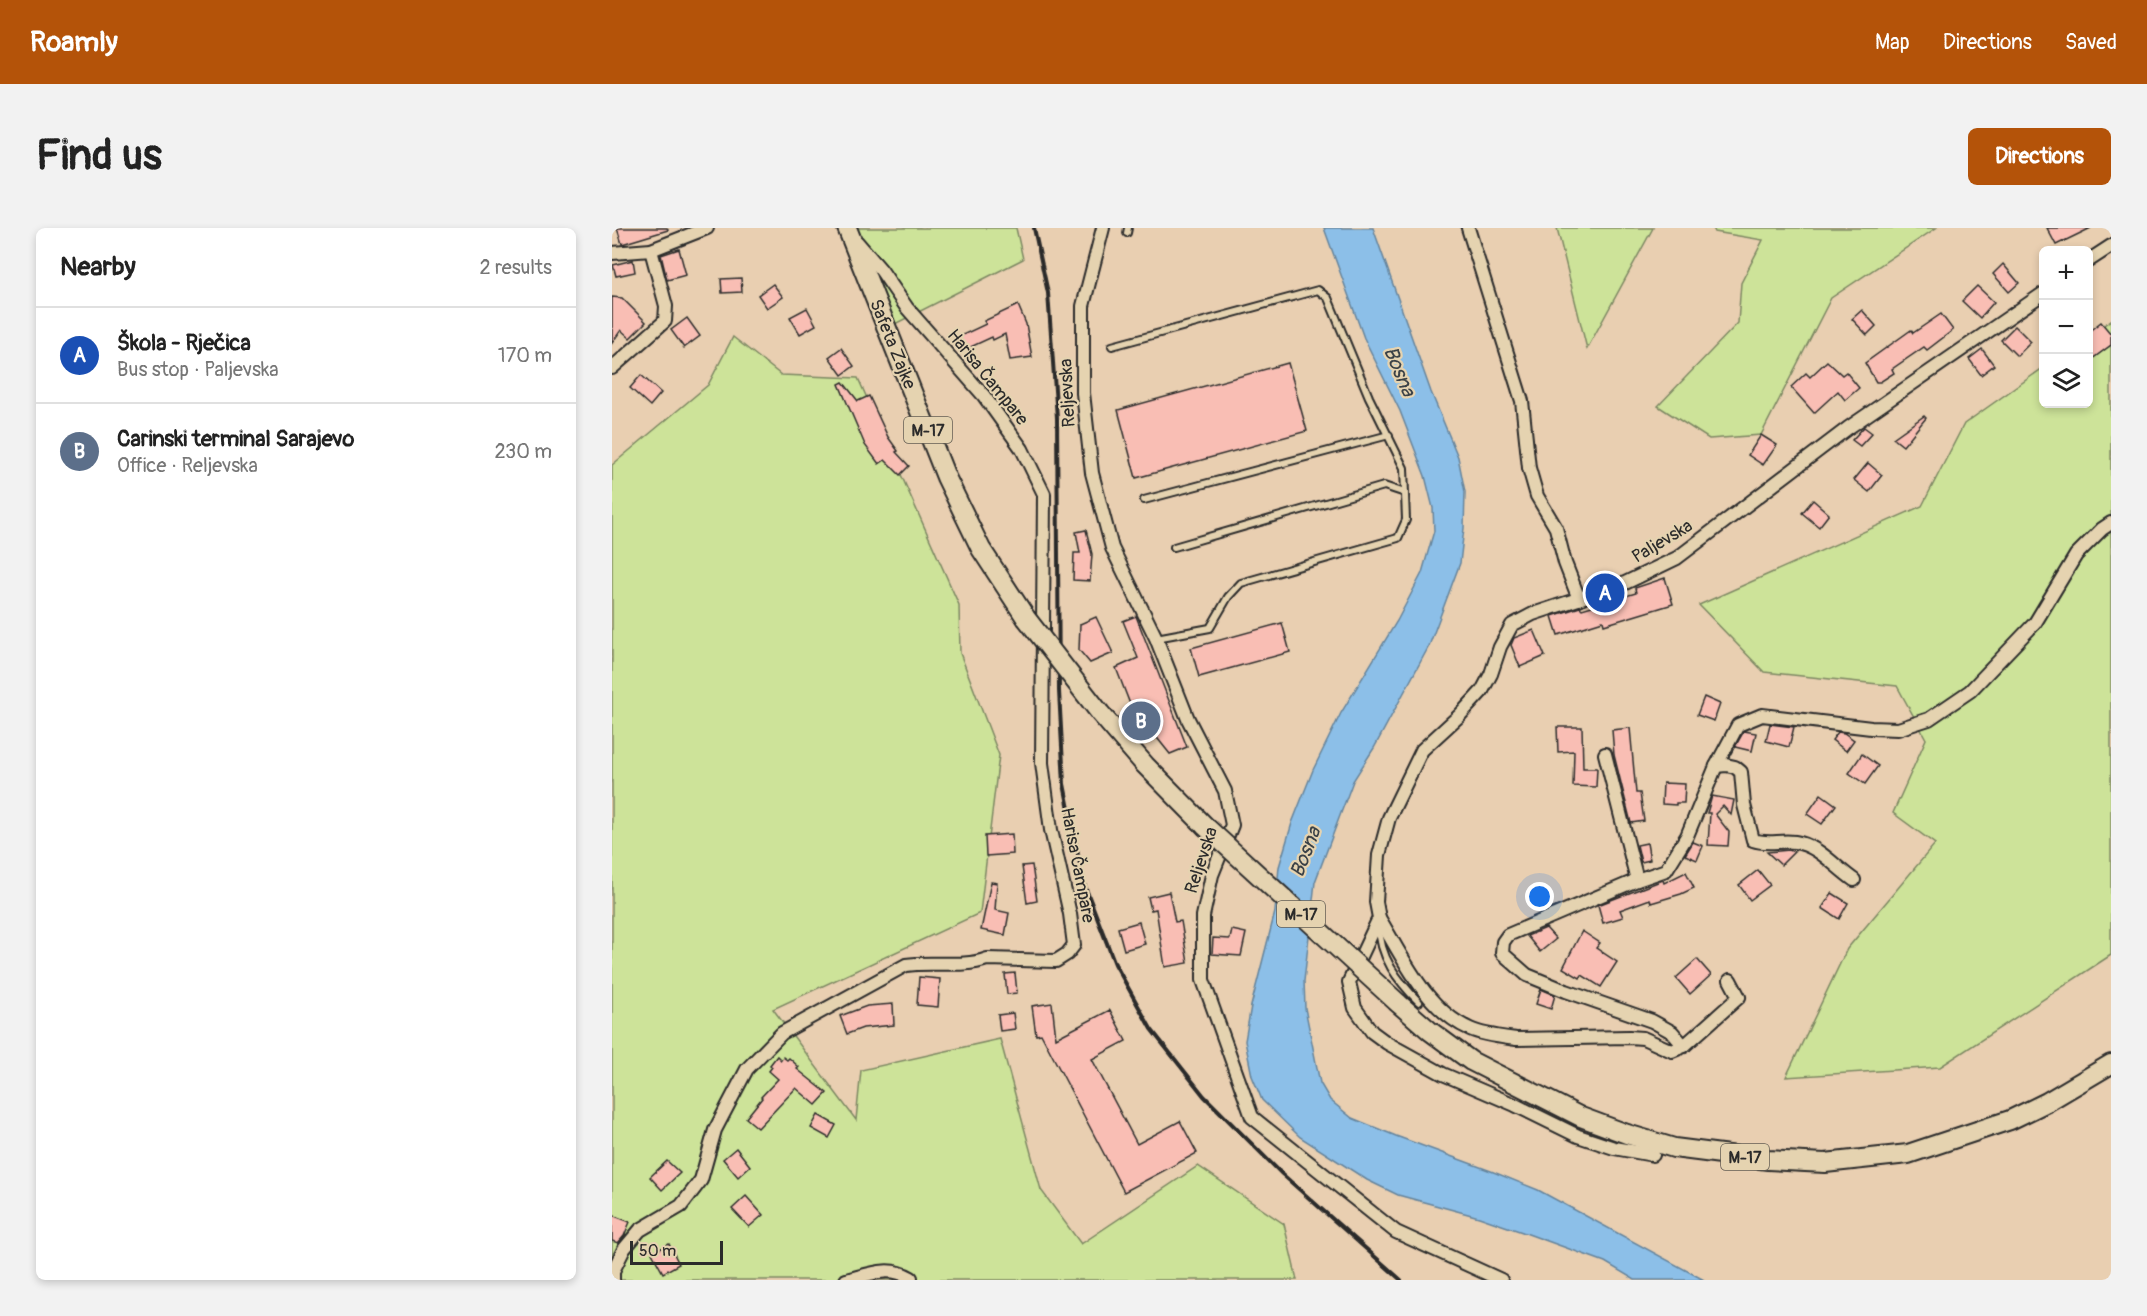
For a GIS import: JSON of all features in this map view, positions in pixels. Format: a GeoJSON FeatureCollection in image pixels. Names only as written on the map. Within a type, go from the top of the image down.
{"type":"FeatureCollection","features":[{"type":"Feature","properties":{"kind":"main road","name":"Safeta Zajke"},"geometry":{"type":"LineString","coordinates":[[848,230],[946,477],[981,549],[1026,618],[1100,713],[1145,765],[1204,826],[1398,1003],[1430,1031],[1471,1061],[1581,1117],[1674,1148],[1768,1160],[1825,1163],[1908,1154],[2010,1120],[2067,1092],[2111,1064]]}},
{"type":"Feature","properties":{"kind":"street"},"geometry":{"type":"LineString","coordinates":[[613,250],[651,250],[707,228]]}},
{"type":"Feature","properties":{"kind":"street","name":"Reljevska"},"geometry":{"type":"LineString","coordinates":[[1104,228],[1083,306],[1083,393],[1092,473],[1112,548],[1156,638],[1188,719],[1225,791],[1232,825],[1212,875],[1203,916],[1203,980],[1252,1117],[1396,1232],[1501,1280]]}},
{"type":"Feature","properties":{"kind":"street"},"geometry":{"type":"LineString","coordinates":[[1468,228],[1522,401],[1529,468],[1537,496],[1556,528],[1565,563],[1579,599],[1533,614],[1512,625],[1500,647],[1491,674],[1482,691],[1422,750],[1389,818],[1381,846],[1376,902],[1379,918],[1422,989],[1446,1014],[1470,1029],[1516,1039],[1643,1038],[1672,1051],[1684,1046],[1739,997],[1730,980]]}},
{"type":"Feature","properties":{"kind":"street","name":"Harisa Čampare"},"geometry":{"type":"LineString","coordinates":[[613,1280],[613,1272],[624,1249],[640,1230],[681,1206],[701,1180],[715,1130],[747,1069],[782,1033],[906,965],[921,962],[970,963],[987,959],[1056,961],[1067,954],[1074,945],[1070,914],[1051,830],[1042,763],[1044,494],[1022,449],[984,396],[907,308],[881,270],[848,230]]}},
{"type":"Feature","properties":{"kind":"street"},"geometry":{"type":"LineString","coordinates":[[2093,258],[2111,246]]}},
{"type":"Feature","properties":{"kind":"street"},"geometry":{"type":"LineString","coordinates":[[612,368],[665,321],[666,306],[651,250]]}},
{"type":"Feature","properties":{"kind":"street","name":"Paljevska"},"geometry":{"type":"LineString","coordinates":[[1579,599],[1623,584],[1677,558],[1848,428],[2039,296]]}},
{"type":"Feature","properties":{"kind":"street"},"geometry":{"type":"LineString","coordinates":[[1684,1046],[1672,1032],[1652,1021],[1566,992],[1527,975],[1502,953],[1503,942],[1509,935],[1637,880],[1666,870],[1688,836],[1716,766],[1738,725],[1762,715],[1898,729],[1929,718],[1970,691],[2035,623],[2076,555],[2111,523]]}},
{"type":"Feature","properties":{"kind":"street"},"geometry":{"type":"LineString","coordinates":[[1605,754],[1637,880]]}},
{"type":"Feature","properties":{"kind":"street"},"geometry":{"type":"LineString","coordinates":[[1716,766],[1735,766],[1741,772],[1744,805],[1753,840],[1760,843],[1789,841],[1804,843],[1816,849],[1854,880]]}},
{"type":"Feature","properties":{"kind":"street"},"geometry":{"type":"LineString","coordinates":[[1379,918],[1349,982],[1355,1008],[1372,1032],[1443,1074],[1515,1105],[1578,1136],[1614,1148],[1653,1155]]}},
{"type":"Feature","properties":{"kind":"street"},"geometry":{"type":"LineString","coordinates":[[846,1280],[890,1270],[900,1271],[911,1280]]}},
{"type":"Feature","properties":{"kind":"lane"},"geometry":{"type":"LineString","coordinates":[[1112,346],[1318,290],[1328,298],[1369,398],[1404,468],[1406,520],[1398,538],[1241,584],[1228,597],[1210,628],[1156,638]]}},
{"type":"Feature","properties":{"kind":"lane"},"geometry":{"type":"LineString","coordinates":[[1143,500],[1389,435]]}},
{"type":"Feature","properties":{"kind":"lane"},"geometry":{"type":"LineString","coordinates":[[1174,547],[1384,486],[1405,493]]}},
{"type":"Feature","properties":{"kind":"lane"},"geometry":{"type":"LineString","coordinates":[[1379,918],[1379,934],[1385,957],[1399,982],[1419,1002]]}},
{"type":"Feature","properties":{"kind":"green space"},"geometry":{"type":"Polygon","coordinates":[[[847,228],[1016,228],[1023,259],[887,328],[847,228]]]}},
{"type":"Feature","properties":{"kind":"green space"},"geometry":{"type":"Polygon","coordinates":[[[1557,228],[1653,228],[1587,349],[1557,228]]]}},
{"type":"Feature","properties":{"kind":"green space"},"geometry":{"type":"Polygon","coordinates":[[[1713,228],[1936,228],[1831,298],[1761,435],[1709,439],[1658,406],[1738,323],[1741,283],[1763,240],[1715,232],[1713,228]]]}},
{"type":"Feature","properties":{"kind":"green space"},"geometry":{"type":"Polygon","coordinates":[[[2111,320],[2111,955],[1940,1067],[1786,1077],[1847,949],[1935,844],[1893,813],[1926,739],[1897,686],[1764,672],[1699,605],[1922,506],[1964,424],[2039,371],[2039,408],[2093,408],[2093,333],[2111,320]]]}},
{"type":"Feature","properties":{"kind":"green space"},"geometry":{"type":"Polygon","coordinates":[[[733,337],[781,375],[858,378],[959,605],[960,653],[999,755],[980,913],[773,1009],[856,1120],[861,1070],[1000,1039],[1041,1190],[1081,1244],[1198,1166],[1284,1224],[1297,1280],[612,1280],[612,465],[708,385],[733,337]]]}},
{"type":"Feature","properties":{"kind":"water","name":"Bosna"},"geometry":{"type":"Polygon","coordinates":[[[1324,228],[1373,228],[1431,392],[1458,457],[1465,492],[1460,563],[1429,646],[1374,748],[1353,781],[1315,882],[1304,981],[1305,1008],[1320,1083],[1330,1100],[1352,1118],[1538,1190],[1704,1280],[1635,1280],[1605,1262],[1528,1234],[1479,1217],[1398,1195],[1367,1180],[1300,1137],[1262,1100],[1252,1076],[1245,1041],[1251,1006],[1275,912],[1279,867],[1292,823],[1313,770],[1341,713],[1397,621],[1422,573],[1434,531],[1433,508],[1425,476],[1400,411],[1364,338],[1324,228]]]}},
{"type":"Feature","properties":{"kind":"building"},"geometry":{"type":"Polygon","coordinates":[[[617,228],[667,228],[668,230],[622,244],[617,228]]]}},
{"type":"Feature","properties":{"kind":"building"},"geometry":{"type":"Polygon","coordinates":[[[2047,228],[2091,228],[2056,245],[2047,228]]]}},
{"type":"Feature","properties":{"kind":"building"},"geometry":{"type":"Polygon","coordinates":[[[679,249],[686,275],[667,280],[661,255],[679,249]]]}},
{"type":"Feature","properties":{"kind":"building"},"geometry":{"type":"Polygon","coordinates":[[[633,260],[635,272],[616,276],[613,265],[633,260]]]}},
{"type":"Feature","properties":{"kind":"building"},"geometry":{"type":"Polygon","coordinates":[[[2003,264],[2019,283],[2009,292],[1993,274],[2003,264]]]}},
{"type":"Feature","properties":{"kind":"building"},"geometry":{"type":"Polygon","coordinates":[[[741,278],[742,292],[722,293],[721,279],[741,278]]]}},
{"type":"Feature","properties":{"kind":"building"},"geometry":{"type":"Polygon","coordinates":[[[773,284],[783,297],[767,308],[758,295],[773,284]]]}},
{"type":"Feature","properties":{"kind":"building"},"geometry":{"type":"Polygon","coordinates":[[[1977,286],[1994,302],[1980,318],[1962,301],[1977,286]]]}},
{"type":"Feature","properties":{"kind":"building"},"geometry":{"type":"Polygon","coordinates":[[[612,297],[622,298],[646,322],[630,338],[621,330],[612,343],[612,297]]]}},
{"type":"Feature","properties":{"kind":"building"},"geometry":{"type":"Polygon","coordinates":[[[1018,305],[1026,324],[1032,357],[1010,360],[1005,334],[993,340],[992,337],[962,351],[956,338],[986,324],[984,321],[1018,305]]]}},
{"type":"Feature","properties":{"kind":"building"},"geometry":{"type":"Polygon","coordinates":[[[807,308],[816,325],[800,334],[790,317],[807,308]]]}},
{"type":"Feature","properties":{"kind":"building"},"geometry":{"type":"Polygon","coordinates":[[[1862,310],[1876,326],[1867,335],[1852,319],[1862,310]]]}},
{"type":"Feature","properties":{"kind":"building"},"geometry":{"type":"Polygon","coordinates":[[[1941,314],[1953,330],[1927,350],[1924,347],[1892,369],[1894,373],[1876,382],[1865,363],[1911,330],[1913,333],[1941,314]]]}},
{"type":"Feature","properties":{"kind":"building"},"geometry":{"type":"Polygon","coordinates":[[[687,318],[700,336],[684,348],[671,330],[687,318]]]}},
{"type":"Feature","properties":{"kind":"building"},"geometry":{"type":"Polygon","coordinates":[[[2101,322],[2111,334],[2111,345],[2093,358],[2093,354],[2093,328],[2101,322]]]}},
{"type":"Feature","properties":{"kind":"building"},"geometry":{"type":"Polygon","coordinates":[[[2015,326],[2031,342],[2017,356],[2001,340],[2015,326]]]}},
{"type":"Feature","properties":{"kind":"building"},"geometry":{"type":"Polygon","coordinates":[[[841,348],[854,366],[842,375],[829,357],[841,348]]]}},
{"type":"Feature","properties":{"kind":"building"},"geometry":{"type":"Polygon","coordinates":[[[1982,349],[1994,365],[1981,375],[1969,359],[1982,349]]]}},
{"type":"Feature","properties":{"kind":"building"},"geometry":{"type":"Polygon","coordinates":[[[1827,361],[1842,375],[1846,372],[1859,388],[1845,400],[1838,391],[1814,413],[1791,387],[1806,373],[1810,377],[1827,361]]]}},
{"type":"Feature","properties":{"kind":"building"},"geometry":{"type":"Polygon","coordinates":[[[1288,363],[1307,431],[1136,478],[1118,410],[1288,363]]]}},
{"type":"Feature","properties":{"kind":"building"},"geometry":{"type":"Polygon","coordinates":[[[641,375],[661,393],[650,406],[630,388],[641,375]]]}},
{"type":"Feature","properties":{"kind":"building"},"geometry":{"type":"Polygon","coordinates":[[[843,382],[858,401],[869,396],[888,437],[898,451],[896,452],[909,466],[900,475],[885,460],[879,464],[865,445],[839,384],[843,382]]]}},
{"type":"Feature","properties":{"kind":"building"},"geometry":{"type":"Polygon","coordinates":[[[1924,416],[1926,418],[1903,446],[1893,438],[1924,416]]]}},
{"type":"Feature","properties":{"kind":"building"},"geometry":{"type":"Polygon","coordinates":[[[1864,427],[1872,433],[1860,446],[1852,440],[1864,427]]]}},
{"type":"Feature","properties":{"kind":"building"},"geometry":{"type":"Polygon","coordinates":[[[1761,435],[1777,445],[1763,465],[1748,455],[1761,435]]]}},
{"type":"Feature","properties":{"kind":"building"},"geometry":{"type":"Polygon","coordinates":[[[1868,463],[1882,475],[1869,492],[1854,480],[1868,463]]]}},
{"type":"Feature","properties":{"kind":"building"},"geometry":{"type":"Polygon","coordinates":[[[1813,500],[1829,514],[1819,527],[1802,513],[1813,500]]]}},
{"type":"Feature","properties":{"kind":"building"},"geometry":{"type":"Polygon","coordinates":[[[1086,530],[1092,554],[1090,581],[1073,580],[1074,553],[1080,553],[1076,532],[1086,530]]]}},
{"type":"Feature","properties":{"kind":"building"},"geometry":{"type":"Polygon","coordinates":[[[1665,578],[1673,604],[1604,625],[1603,621],[1558,635],[1552,616],[1636,593],[1635,588],[1665,578]]]}},
{"type":"Feature","properties":{"kind":"building"},"geometry":{"type":"Polygon","coordinates":[[[1136,616],[1187,747],[1170,754],[1130,704],[1116,668],[1138,658],[1123,621],[1136,616]]]}},
{"type":"Feature","properties":{"kind":"building"},"geometry":{"type":"Polygon","coordinates":[[[1096,617],[1113,653],[1090,663],[1079,650],[1080,624],[1096,617]]]}},
{"type":"Feature","properties":{"kind":"building"},"geometry":{"type":"Polygon","coordinates":[[[1282,623],[1290,652],[1199,677],[1191,648],[1282,623]]]}},
{"type":"Feature","properties":{"kind":"building"},"geometry":{"type":"Polygon","coordinates":[[[1534,630],[1545,656],[1520,667],[1511,645],[1514,638],[1534,630]]]}},
{"type":"Feature","properties":{"kind":"building"},"geometry":{"type":"Polygon","coordinates":[[[1704,697],[1720,704],[1714,721],[1697,715],[1704,697]]]}},
{"type":"Feature","properties":{"kind":"building"},"geometry":{"type":"Polygon","coordinates":[[[1770,724],[1794,727],[1789,747],[1766,741],[1770,724]]]}},
{"type":"Feature","properties":{"kind":"building"},"geometry":{"type":"Polygon","coordinates":[[[1557,727],[1582,727],[1583,768],[1597,768],[1596,787],[1573,786],[1574,751],[1558,752],[1557,727]]]}},
{"type":"Feature","properties":{"kind":"building"},"geometry":{"type":"Polygon","coordinates":[[[1630,728],[1636,793],[1640,793],[1644,821],[1631,823],[1614,755],[1612,730],[1630,728]]]}},
{"type":"Feature","properties":{"kind":"building"},"geometry":{"type":"Polygon","coordinates":[[[1744,731],[1756,733],[1752,751],[1735,747],[1744,731]]]}},
{"type":"Feature","properties":{"kind":"building"},"geometry":{"type":"Polygon","coordinates":[[[1838,732],[1854,740],[1846,751],[1832,740],[1838,732]]]}},
{"type":"Feature","properties":{"kind":"building"},"geometry":{"type":"Polygon","coordinates":[[[1862,754],[1878,766],[1865,784],[1849,773],[1862,754]]]}},
{"type":"Feature","properties":{"kind":"building"},"geometry":{"type":"Polygon","coordinates":[[[1663,783],[1685,784],[1684,803],[1662,804],[1663,783]]]}},
{"type":"Feature","properties":{"kind":"building"},"geometry":{"type":"Polygon","coordinates":[[[1821,794],[1836,805],[1822,824],[1807,814],[1821,794]]]}},
{"type":"Feature","properties":{"kind":"building"},"geometry":{"type":"Polygon","coordinates":[[[1712,796],[1734,800],[1731,815],[1723,806],[1715,814],[1729,832],[1728,846],[1708,845],[1710,813],[1707,813],[1712,796]]]}},
{"type":"Feature","properties":{"kind":"building"},"geometry":{"type":"Polygon","coordinates":[[[1012,834],[1013,854],[986,856],[985,836],[1012,834]]]}},
{"type":"Feature","properties":{"kind":"building"},"geometry":{"type":"Polygon","coordinates":[[[1693,842],[1703,846],[1697,860],[1685,855],[1693,842]]]}},
{"type":"Feature","properties":{"kind":"building"},"geometry":{"type":"Polygon","coordinates":[[[1647,843],[1650,860],[1641,862],[1637,845],[1647,843]]]}},
{"type":"Feature","properties":{"kind":"building"},"geometry":{"type":"Polygon","coordinates":[[[1789,850],[1794,852],[1781,865],[1767,852],[1789,850]]]}},
{"type":"Feature","properties":{"kind":"building"},"geometry":{"type":"Polygon","coordinates":[[[1032,865],[1037,901],[1027,903],[1022,866],[1032,865]]]}},
{"type":"Feature","properties":{"kind":"building"},"geometry":{"type":"Polygon","coordinates":[[[1758,870],[1770,885],[1750,900],[1739,885],[1758,870]]]}},
{"type":"Feature","properties":{"kind":"building"},"geometry":{"type":"Polygon","coordinates":[[[1686,872],[1694,888],[1651,903],[1650,899],[1620,910],[1623,917],[1603,923],[1598,905],[1663,880],[1664,883],[1686,872]]]}},
{"type":"Feature","properties":{"kind":"building"},"geometry":{"type":"Polygon","coordinates":[[[991,882],[997,883],[995,910],[1009,913],[1005,935],[981,930],[991,882]]]}},
{"type":"Feature","properties":{"kind":"building"},"geometry":{"type":"Polygon","coordinates":[[[1169,892],[1175,922],[1181,921],[1188,963],[1165,967],[1156,909],[1151,910],[1148,897],[1169,892]]]}},
{"type":"Feature","properties":{"kind":"building"},"geometry":{"type":"Polygon","coordinates":[[[1832,893],[1848,903],[1839,919],[1822,908],[1832,893]]]}},
{"type":"Feature","properties":{"kind":"building"},"geometry":{"type":"Polygon","coordinates":[[[1139,922],[1145,944],[1124,950],[1118,928],[1139,922]]]}},
{"type":"Feature","properties":{"kind":"building"},"geometry":{"type":"Polygon","coordinates":[[[1546,928],[1556,939],[1540,952],[1527,936],[1546,928]]]}},
{"type":"Feature","properties":{"kind":"building"},"geometry":{"type":"Polygon","coordinates":[[[1232,930],[1246,933],[1241,956],[1212,954],[1213,938],[1230,939],[1232,930]]]}},
{"type":"Feature","properties":{"kind":"building"},"geometry":{"type":"Polygon","coordinates":[[[1582,931],[1600,943],[1596,948],[1617,962],[1601,987],[1582,975],[1580,978],[1563,968],[1582,931]]]}},
{"type":"Feature","properties":{"kind":"building"},"geometry":{"type":"Polygon","coordinates":[[[1697,959],[1711,975],[1690,994],[1676,978],[1697,959]]]}},
{"type":"Feature","properties":{"kind":"building"},"geometry":{"type":"Polygon","coordinates":[[[1015,973],[1017,993],[1007,994],[1005,974],[1015,973]]]}},
{"type":"Feature","properties":{"kind":"building"},"geometry":{"type":"Polygon","coordinates":[[[919,977],[940,979],[938,1007],[917,1005],[919,977]]]}},
{"type":"Feature","properties":{"kind":"building"},"geometry":{"type":"Polygon","coordinates":[[[1541,989],[1555,995],[1551,1009],[1536,1004],[1541,989]]]}},
{"type":"Feature","properties":{"kind":"building"},"geometry":{"type":"Polygon","coordinates":[[[1052,1003],[1056,1038],[1110,1010],[1126,1041],[1092,1059],[1137,1144],[1180,1121],[1197,1153],[1124,1192],[1041,1034],[1036,1035],[1032,1006],[1052,1003]]]}},
{"type":"Feature","properties":{"kind":"building"},"geometry":{"type":"Polygon","coordinates":[[[893,1004],[894,1025],[863,1028],[847,1034],[840,1016],[867,1006],[893,1004]]]}},
{"type":"Feature","properties":{"kind":"building"},"geometry":{"type":"Polygon","coordinates":[[[1013,1013],[1015,1029],[1000,1031],[998,1015],[1013,1013]]]}},
{"type":"Feature","properties":{"kind":"building"},"geometry":{"type":"Polygon","coordinates":[[[777,1056],[781,1060],[783,1057],[787,1060],[789,1058],[799,1067],[797,1069],[827,1093],[816,1105],[796,1088],[758,1128],[746,1118],[778,1079],[769,1071],[772,1067],[770,1065],[777,1056]]]}},
{"type":"Feature","properties":{"kind":"building"},"geometry":{"type":"Polygon","coordinates":[[[818,1115],[836,1125],[829,1138],[811,1128],[818,1115]]]}},
{"type":"Feature","properties":{"kind":"building"},"geometry":{"type":"Polygon","coordinates":[[[736,1148],[750,1166],[738,1177],[723,1159],[736,1148]]]}},
{"type":"Feature","properties":{"kind":"building"},"geometry":{"type":"Polygon","coordinates":[[[667,1161],[680,1173],[662,1190],[650,1177],[667,1161]]]}},
{"type":"Feature","properties":{"kind":"building"},"geometry":{"type":"Polygon","coordinates":[[[746,1196],[763,1215],[749,1227],[732,1209],[746,1196]]]}},
{"type":"Feature","properties":{"kind":"building"},"geometry":{"type":"Polygon","coordinates":[[[612,1215],[630,1222],[618,1243],[612,1241],[612,1215]]]}},
{"type":"Feature","properties":{"kind":"building"},"geometry":{"type":"Polygon","coordinates":[[[669,1244],[679,1264],[663,1273],[652,1253],[669,1244]]]}},
{"type":"Feature","properties":{"kind":"railway"},"geometry":{"type":"LineString","coordinates":[[1034,228],[1048,293],[1057,418],[1059,691],[1064,784],[1084,884],[1115,964],[1151,1029],[1204,1096],[1282,1174],[1401,1280]]}},
{"type":"Feature","properties":{"kind":"place","name":"Škola - Rječica"},"geometry":{"type":"Point","coordinates":[1605,593]}},
{"type":"Feature","properties":{"kind":"place","name":"Carinski terminal Sarajevo"},"geometry":{"type":"Point","coordinates":[1141,721]}}]}
